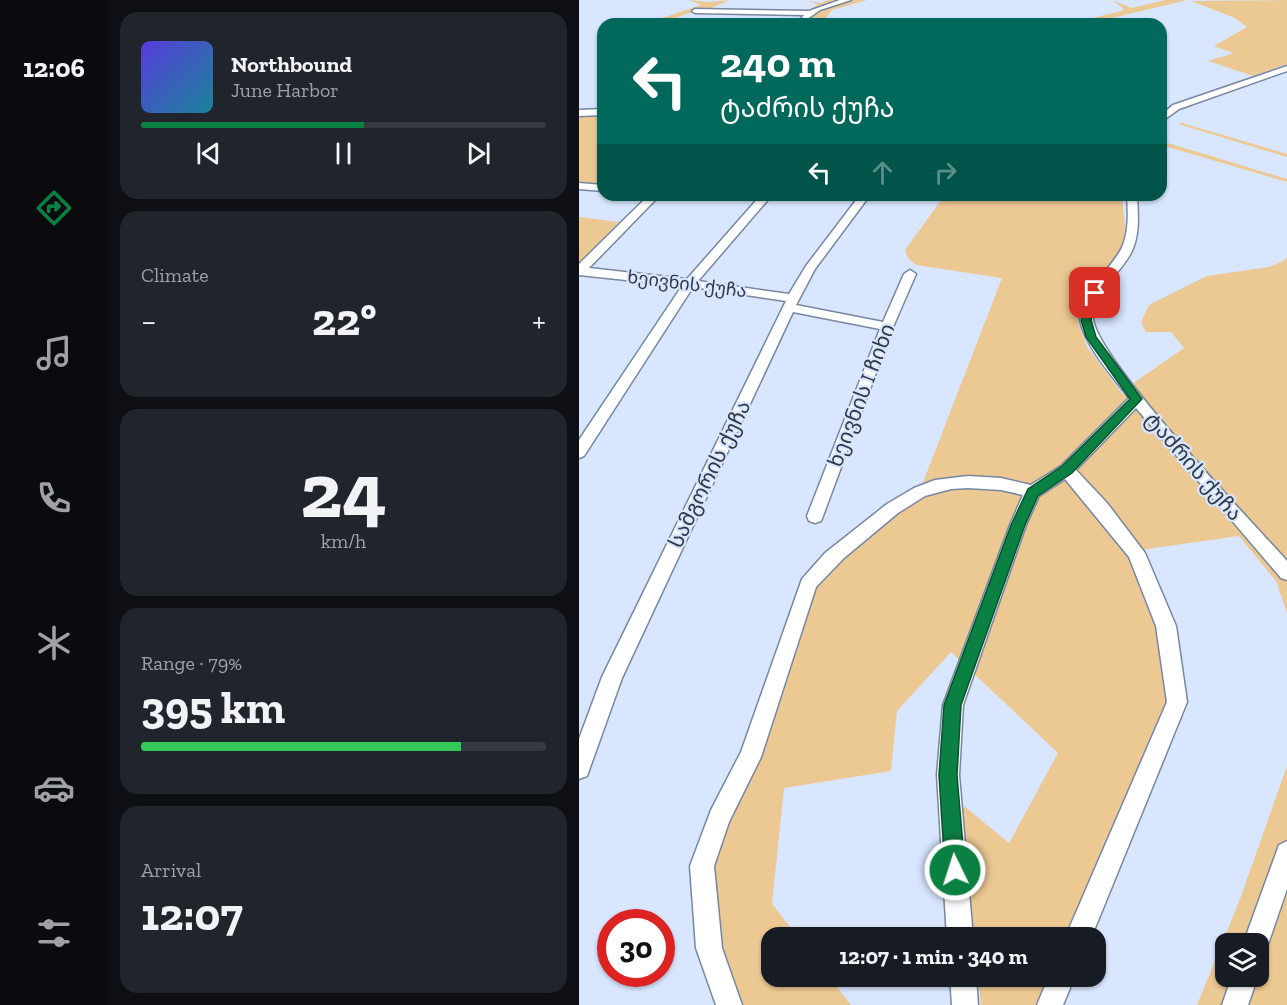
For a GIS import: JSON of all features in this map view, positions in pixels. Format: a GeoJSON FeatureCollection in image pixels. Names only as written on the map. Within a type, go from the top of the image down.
{"type":"FeatureCollection","features":[{"type":"Feature","properties":{"kind":"street"},"geometry":{"type":"LineString","coordinates":[[716,4],[695,11],[809,13],[848,0]]}},
{"type":"Feature","properties":{"kind":"street"},"geometry":{"type":"LineString","coordinates":[[804,18],[809,13]]}},
{"type":"Feature","properties":{"kind":"street"},"geometry":{"type":"LineString","coordinates":[[1167,114],[1176,107],[1287,68]]}},
{"type":"Feature","properties":{"kind":"street"},"geometry":{"type":"LineString","coordinates":[[579,113],[597,112]]}},
{"type":"Feature","properties":{"kind":"street"},"geometry":{"type":"LineString","coordinates":[[579,186],[597,188]]}},
{"type":"Feature","properties":{"kind":"street"},"geometry":{"type":"LineString","coordinates":[[580,270],[649,201]]}},
{"type":"Feature","properties":{"kind":"street"},"geometry":{"type":"LineString","coordinates":[[579,452],[690,283],[761,201]]}},
{"type":"Feature","properties":{"kind":"street","name":"სამგორის ქუჩა"},"geometry":{"type":"LineString","coordinates":[[579,768],[612,677],[791,303],[810,268],[860,201]]}},
{"type":"Feature","properties":{"kind":"street","name":"ტაძრის ქუჩა"},"geometry":{"type":"LineString","coordinates":[[1133,201],[1132,235],[1126,253],[1101,282],[1091,301],[1086,320],[1091,337],[1136,399],[1287,573]]}},
{"type":"Feature","properties":{"kind":"street","name":"ხეივნის ქუჩა"},"geometry":{"type":"LineString","coordinates":[[580,270],[690,283],[791,303],[887,327]]}},
{"type":"Feature","properties":{"kind":"street","name":"ხეივნის I ჩიხი"},"geometry":{"type":"LineString","coordinates":[[815,516],[887,327],[910,274]]}},
{"type":"Feature","properties":{"kind":"street"},"geometry":{"type":"LineString","coordinates":[[959,927],[948,775],[953,705],[1018,525],[1033,492],[1067,470],[1136,399]]}},
{"type":"Feature","properties":{"kind":"street"},"geometry":{"type":"LineString","coordinates":[[1067,470],[1101,508],[1136,553],[1166,626],[1177,702],[1083,927]]}},
{"type":"Feature","properties":{"kind":"street"},"geometry":{"type":"LineString","coordinates":[[729,1005],[709,948],[702,866],[719,818],[750,757],[808,584],[819,568],[905,500],[923,490],[950,483],[990,483],[1015,486],[1033,492]]}},
{"type":"Feature","properties":{"kind":"street"},"geometry":{"type":"LineString","coordinates":[[1260,933],[1287,853]]}},
{"type":"Feature","properties":{"kind":"street"},"geometry":{"type":"LineString","coordinates":[[964,987],[965,1005]]}},
{"type":"Feature","properties":{"kind":"street"},"geometry":{"type":"LineString","coordinates":[[1050,1005],[1057,987]]}},
{"type":"Feature","properties":{"kind":"street"},"geometry":{"type":"LineString","coordinates":[[1235,1005],[1241,987]]}},
{"type":"Feature","properties":{"kind":"shaded area"},"geometry":{"type":"Polygon","coordinates":[[[689,0],[708,2],[730,0],[709,9],[809,10],[818,4],[804,0],[821,3],[828,0],[867,0],[832,10],[826,18],[802,18],[804,15],[689,13],[675,18],[662,18],[701,5],[689,0]]]}},
{"type":"Feature","properties":{"kind":"shaded area"},"geometry":{"type":"Polygon","coordinates":[[[1112,0],[1132,8],[1165,0],[1187,0],[1112,18],[1092,18],[1122,11],[1123,8],[1112,0]]]}},
{"type":"Feature","properties":{"kind":"shaded area"},"geometry":{"type":"Polygon","coordinates":[[[1287,0],[1287,64],[1253,76],[1208,61],[1234,53],[1214,46],[1247,27],[1235,18],[1191,1],[1287,0]]]}},
{"type":"Feature","properties":{"kind":"shaded area"},"geometry":{"type":"Polygon","coordinates":[[[585,114],[597,114],[597,186],[579,184],[579,119],[585,114]]]}},
{"type":"Feature","properties":{"kind":"shaded area"},"geometry":{"type":"Polygon","coordinates":[[[1182,123],[1287,154],[1287,157],[1178,124],[1182,123]]]}},
{"type":"Feature","properties":{"kind":"shaded area"},"geometry":{"type":"Polygon","coordinates":[[[1167,143],[1287,179],[1287,182],[1167,147],[1167,143]]]}},
{"type":"Feature","properties":{"kind":"shaded area"},"geometry":{"type":"Polygon","coordinates":[[[941,201],[1123,201],[1124,244],[1118,255],[1089,288],[1078,322],[1087,347],[1124,396],[1135,382],[1184,348],[1171,332],[1146,332],[1141,322],[1149,305],[1207,276],[1269,267],[1287,257],[1287,613],[1276,581],[1239,536],[1140,550],[1188,701],[1093,927],[973,927],[961,816],[964,806],[1009,843],[1058,753],[951,652],[897,711],[891,771],[784,788],[772,904],[790,927],[761,927],[761,987],[837,987],[851,1005],[743,1005],[723,949],[711,896],[715,850],[815,584],[827,568],[920,497],[922,485],[1002,278],[916,265],[908,258],[905,250],[941,201]]]}},
{"type":"Feature","properties":{"kind":"shaded area"},"geometry":{"type":"Polygon","coordinates":[[[579,217],[619,222],[579,263],[579,217]]]}},
{"type":"Feature","properties":{"kind":"shaded area"},"geometry":{"type":"Polygon","coordinates":[[[1287,766],[1287,1005],[1197,1005],[1215,961],[1215,987],[1269,987],[1269,933],[1226,933],[1287,766]]]}},
{"type":"Feature","properties":{"kind":"shaded area"},"geometry":{"type":"Polygon","coordinates":[[[979,987],[1069,987],[1061,1005],[981,1005],[979,987]]]}},
{"type":"Feature","properties":{"kind":"route"},"geometry":{"type":"LineString","coordinates":[[955,870],[948,775],[953,705],[1018,525],[1033,492],[1067,470],[1136,399],[1091,337],[1086,320],[1095,293]]}}]}
